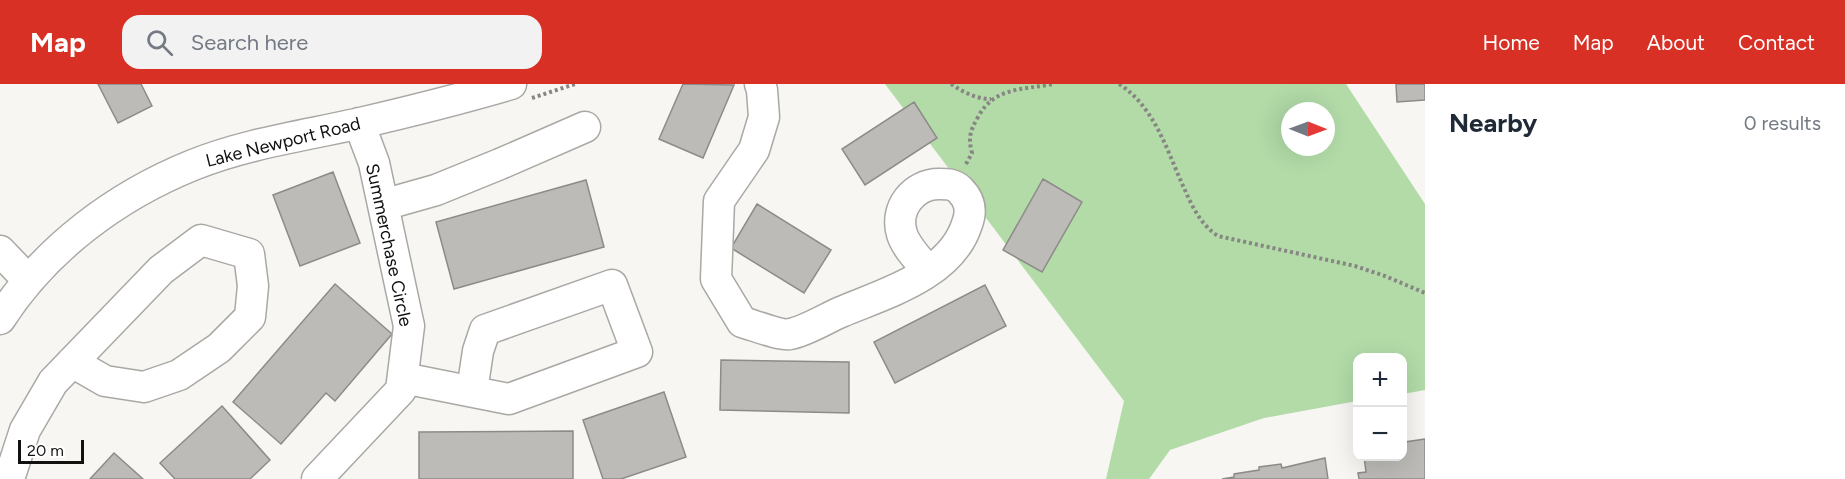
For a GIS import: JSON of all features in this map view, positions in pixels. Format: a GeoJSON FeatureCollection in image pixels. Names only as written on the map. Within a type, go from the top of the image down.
{"type":"FeatureCollection","features":[{"type":"Feature","properties":{"kind":"street","name":"Lake Newport Road"},"geometry":{"type":"LineString","coordinates":[[0,319],[28,280],[48,259],[112,207],[154,182],[238,150],[446,102],[511,84]]}},
{"type":"Feature","properties":{"kind":"street"},"geometry":{"type":"LineString","coordinates":[[760,84],[764,117],[754,150],[719,201],[716,279],[742,322],[789,335],[907,284],[928,271],[951,254],[964,234],[970,215],[970,205],[966,198],[952,184],[928,184],[909,198],[902,208],[902,234],[928,271]]}},
{"type":"Feature","properties":{"kind":"street","name":"Summerchase Circle"},"geometry":{"type":"LineString","coordinates":[[317,479],[401,390],[403,378],[409,326],[374,164],[359,123]]}},
{"type":"Feature","properties":{"kind":"street"},"geometry":{"type":"LineString","coordinates":[[383,205],[436,189],[585,127]]}},
{"type":"Feature","properties":{"kind":"street"},"geometry":{"type":"LineString","coordinates":[[9,479],[25,430],[54,382],[72,362],[161,270],[201,240],[249,254],[253,286],[250,317],[219,348],[178,375],[144,387],[105,381],[72,362]]}},
{"type":"Feature","properties":{"kind":"street"},"geometry":{"type":"LineString","coordinates":[[0,251],[28,280]]}},
{"type":"Feature","properties":{"kind":"street"},"geometry":{"type":"LineString","coordinates":[[403,378],[472,392],[509,399],[637,352],[612,285],[485,330],[478,351],[472,392]]}},
{"type":"Feature","properties":{"kind":"path"},"geometry":{"type":"LineString","coordinates":[[951,84],[983,99],[991,99]]}},
{"type":"Feature","properties":{"kind":"path"},"geometry":{"type":"LineString","coordinates":[[952,184],[972,153],[969,141],[971,129],[984,106],[991,99],[1000,94],[1053,84]]}},
{"type":"Feature","properties":{"kind":"path"},"geometry":{"type":"LineString","coordinates":[[1119,84],[1137,96],[1153,119],[1188,198],[1207,229],[1218,236],[1355,266],[1425,293]]}},
{"type":"Feature","properties":{"kind":"green space"},"geometry":{"type":"Polygon","coordinates":[[[885,84],[1346,84],[1425,204],[1425,390],[1407,393],[1407,353],[1353,353],[1353,402],[1264,418],[1170,450],[1149,479],[1106,479],[1124,401],[885,84]]]}},
{"type":"Feature","properties":{"kind":"building"},"geometry":{"type":"Polygon","coordinates":[[[98,84],[141,84],[152,106],[118,123],[98,84]]]}},
{"type":"Feature","properties":{"kind":"building"},"geometry":{"type":"Polygon","coordinates":[[[683,84],[734,85],[703,158],[659,139],[683,84]]]}},
{"type":"Feature","properties":{"kind":"building"},"geometry":{"type":"Polygon","coordinates":[[[1396,84],[1425,84],[1425,100],[1397,102],[1396,84]]]}},
{"type":"Feature","properties":{"kind":"building"},"geometry":{"type":"Polygon","coordinates":[[[914,102],[937,138],[865,185],[842,149],[914,102]]]}},
{"type":"Feature","properties":{"kind":"building"},"geometry":{"type":"Polygon","coordinates":[[[333,172],[360,243],[300,266],[273,195],[333,172]]]}},
{"type":"Feature","properties":{"kind":"building"},"geometry":{"type":"Polygon","coordinates":[[[1043,179],[1082,202],[1042,272],[1003,250],[1043,179]]]}},
{"type":"Feature","properties":{"kind":"building"},"geometry":{"type":"Polygon","coordinates":[[[586,180],[604,247],[454,289],[436,222],[586,180]]]}},
{"type":"Feature","properties":{"kind":"building"},"geometry":{"type":"Polygon","coordinates":[[[757,204],[831,250],[804,293],[731,248],[757,204]]]}},
{"type":"Feature","properties":{"kind":"building"},"geometry":{"type":"Polygon","coordinates":[[[335,284],[392,334],[335,401],[326,393],[281,444],[233,402],[335,284]]]}},
{"type":"Feature","properties":{"kind":"building"},"geometry":{"type":"Polygon","coordinates":[[[985,285],[1006,326],[895,383],[874,342],[985,285]]]}},
{"type":"Feature","properties":{"kind":"building"},"geometry":{"type":"Polygon","coordinates":[[[721,360],[849,362],[849,413],[720,410],[721,360]]]}},
{"type":"Feature","properties":{"kind":"building"},"geometry":{"type":"Polygon","coordinates":[[[664,392],[686,457],[621,479],[603,479],[583,420],[664,392]]]}},
{"type":"Feature","properties":{"kind":"building"},"geometry":{"type":"Polygon","coordinates":[[[222,406],[270,460],[250,479],[175,479],[160,463],[222,406]]]}},
{"type":"Feature","properties":{"kind":"building"},"geometry":{"type":"Polygon","coordinates":[[[573,431],[573,479],[419,479],[419,432],[573,431]]]}},
{"type":"Feature","properties":{"kind":"building"},"geometry":{"type":"Polygon","coordinates":[[[1425,439],[1425,479],[1359,479],[1358,473],[1366,472],[1365,461],[1407,461],[1407,442],[1425,439]]]}},
{"type":"Feature","properties":{"kind":"building"},"geometry":{"type":"Polygon","coordinates":[[[114,453],[143,479],[90,479],[114,453]]]}},
{"type":"Feature","properties":{"kind":"building"},"geometry":{"type":"Polygon","coordinates":[[[1325,458],[1328,479],[1222,479],[1234,477],[1234,474],[1259,470],[1259,467],[1281,464],[1282,468],[1325,458]]]}}]}
